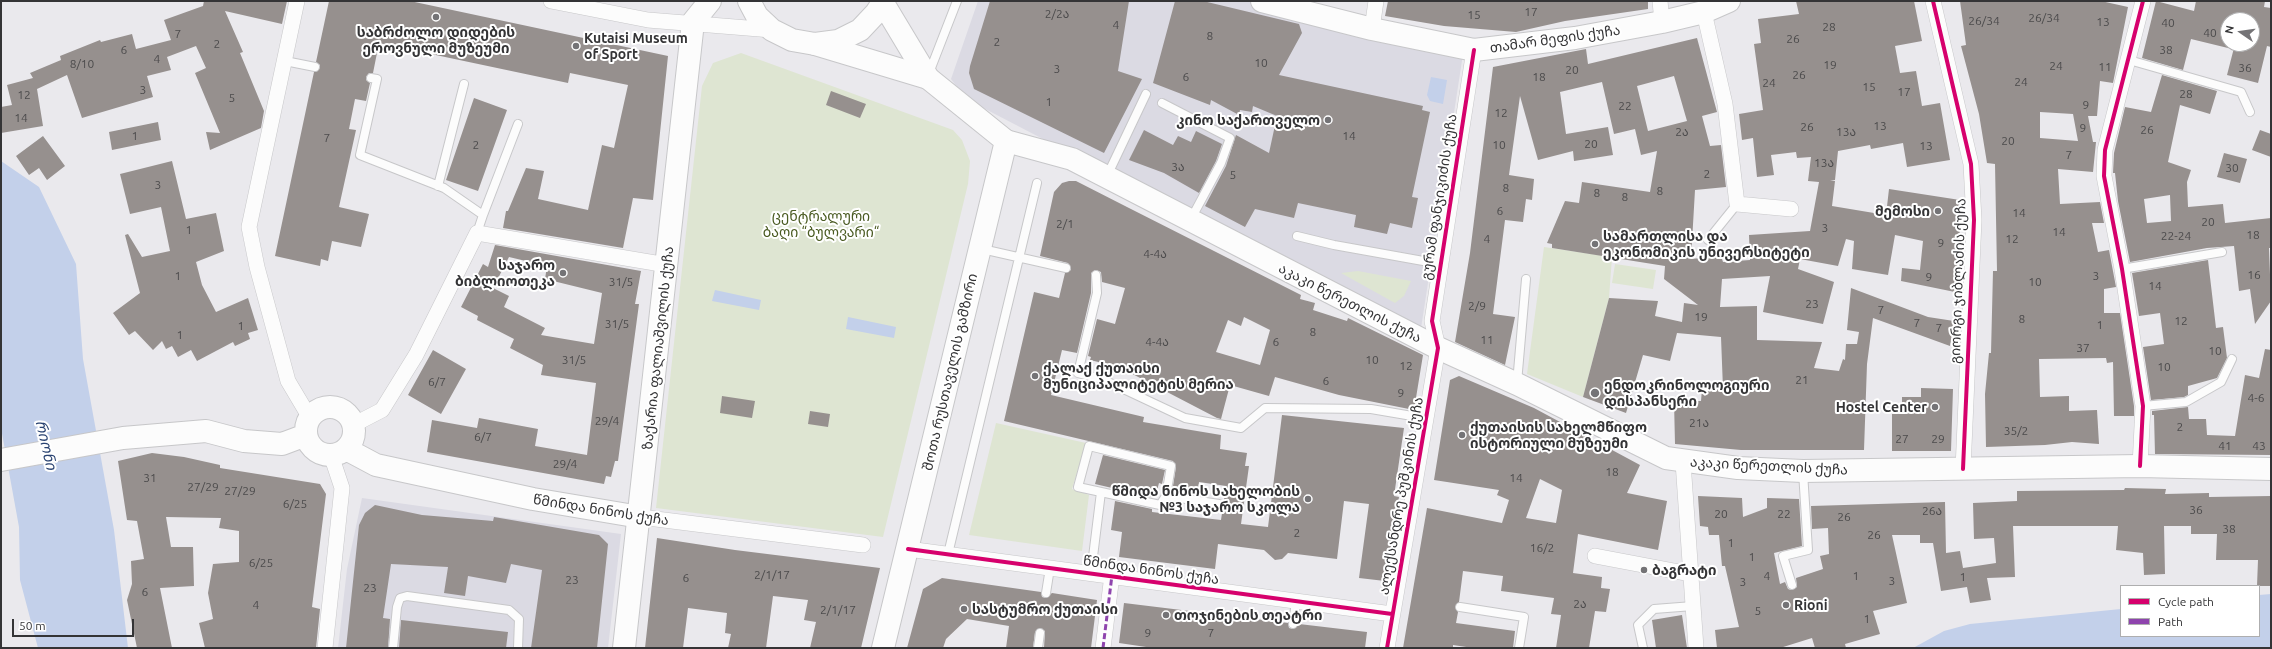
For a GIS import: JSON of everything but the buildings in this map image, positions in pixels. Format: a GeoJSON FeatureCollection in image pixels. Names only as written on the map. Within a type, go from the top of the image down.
{"type":"FeatureCollection","features":[{"type":"Feature","properties":{"kind":"main road"},"geometry":{"type":"LineString","coordinates":[[695,12],[710,1]]}},
{"type":"Feature","properties":{"kind":"main road"},"geometry":{"type":"LineString","coordinates":[[749,1],[757,16],[772,30],[792,40],[815,44],[928,78]]}},
{"type":"Feature","properties":{"kind":"main road","name":"თამარ მეფის ქუჩა"},"geometry":{"type":"LineString","coordinates":[[1262,1],[1372,29],[1474,50],[1575,38],[1661,12],[1704,12],[1729,1]]}},
{"type":"Feature","properties":{"kind":"main road"},"geometry":{"type":"LineString","coordinates":[[815,44],[838,41],[860,30],[869,22],[883,2],[928,78],[1006,141]]}},
{"type":"Feature","properties":{"kind":"main road","name":"ზაქარია ფალიაშვილის ქუჩა"},"geometry":{"type":"LineString","coordinates":[[624,648],[640,517],[695,12]]}},
{"type":"Feature","properties":{"kind":"main road","name":"აკაკი წერეთლის ქუჩა"},"geometry":{"type":"LineString","coordinates":[[1006,141],[1072,159],[1438,348],[1517,384],[1666,458],[1683,462],[1738,468],[1803,471],[2140,466],[2271,469]]}},
{"type":"Feature","properties":{"kind":"main road","name":"შოთა რუსთაველის გამზირი"},"geometry":{"type":"LineString","coordinates":[[883,648],[1006,141]]}},
{"type":"Feature","properties":{"kind":"main road"},"geometry":{"type":"LineString","coordinates":[[1,460],[123,438],[206,431],[244,441],[282,444],[308,426],[316,412],[325,408],[334,408],[342,411],[349,417],[353,425],[354,434],[339,452],[320,453],[311,445],[308,426]]}},
{"type":"Feature","properties":{"kind":"main road","name":"წმინდა ნინოს ქუჩა"},"geometry":{"type":"LineString","coordinates":[[339,452],[376,465],[533,499],[640,517]]}},
{"type":"Feature","properties":{"kind":"street"},"geometry":{"type":"LineString","coordinates":[[297,1],[250,227],[258,267],[288,381],[308,426]]}},
{"type":"Feature","properties":{"kind":"street"},"geometry":{"type":"LineString","coordinates":[[551,1],[648,20],[695,12],[772,30]]}},
{"type":"Feature","properties":{"kind":"street"},"geometry":{"type":"LineString","coordinates":[[1372,29],[1376,1]]}},
{"type":"Feature","properties":{"kind":"street","name":"გიორგი ჯიბლაძის ქუჩა"},"geometry":{"type":"LineString","coordinates":[[1933,1],[1971,164],[1974,220],[1963,469]]}},
{"type":"Feature","properties":{"kind":"street"},"geometry":{"type":"LineString","coordinates":[[2140,466],[2143,406],[2122,269],[2104,176],[2105,150],[2143,1]]}},
{"type":"Feature","properties":{"kind":"street"},"geometry":{"type":"LineString","coordinates":[[1704,12],[1725,104],[1737,204],[1791,209]]}},
{"type":"Feature","properties":{"kind":"street","name":"გურამ ფანჯიკიძის ქუჩა"},"geometry":{"type":"LineString","coordinates":[[1438,348],[1432,321],[1474,50]]}},
{"type":"Feature","properties":{"kind":"street"},"geometry":{"type":"LineString","coordinates":[[353,425],[382,410],[416,355],[477,233],[667,265]]}},
{"type":"Feature","properties":{"kind":"street","name":"ალექსანდრე პუშკინის ქუჩა"},"geometry":{"type":"LineString","coordinates":[[1387,648],[1424,418],[1438,348]]}},
{"type":"Feature","properties":{"kind":"street"},"geometry":{"type":"LineString","coordinates":[[325,648],[342,488],[339,452]]}},
{"type":"Feature","properties":{"kind":"street"},"geometry":{"type":"LineString","coordinates":[[1683,462],[1696,648]]}},
{"type":"Feature","properties":{"kind":"street","name":"წმინდა ნინოს ქუჩა"},"geometry":{"type":"LineString","coordinates":[[640,517],[862,545]]}},
{"type":"Feature","properties":{"kind":"street","name":"წმინდა ნინოს ქუჩა"},"geometry":{"type":"LineString","coordinates":[[908,549],[1112,575],[1392,614]]}},
{"type":"Feature","properties":{"kind":"street"},"geometry":{"type":"LineString","coordinates":[[1660,568],[1690,574]]}},
{"type":"Feature","properties":{"kind":"street"},"geometry":{"type":"LineString","coordinates":[[1103,648],[1112,575]]}},
{"type":"Feature","properties":{"kind":"lane"},"geometry":{"type":"LineString","coordinates":[[928,78],[957,1]]}},
{"type":"Feature","properties":{"kind":"lane"},"geometry":{"type":"LineString","coordinates":[[2129,60],[2241,92],[2250,112]]}},
{"type":"Feature","properties":{"kind":"lane"},"geometry":{"type":"LineString","coordinates":[[285,61],[315,67]]}},
{"type":"Feature","properties":{"kind":"lane"},"geometry":{"type":"LineString","coordinates":[[371,78],[377,79],[360,155],[438,186],[483,216]]}},
{"type":"Feature","properties":{"kind":"lane"},"geometry":{"type":"LineString","coordinates":[[438,186],[464,84]]}},
{"type":"Feature","properties":{"kind":"lane"},"geometry":{"type":"LineString","coordinates":[[1106,176],[1146,94]]}},
{"type":"Feature","properties":{"kind":"lane"},"geometry":{"type":"LineString","coordinates":[[1162,103],[1230,138],[1221,163],[1190,220]]}},
{"type":"Feature","properties":{"kind":"lane"},"geometry":{"type":"LineString","coordinates":[[477,233],[518,124]]}},
{"type":"Feature","properties":{"kind":"lane"},"geometry":{"type":"LineString","coordinates":[[948,554],[1037,183]]}},
{"type":"Feature","properties":{"kind":"lane"},"geometry":{"type":"LineString","coordinates":[[1708,240],[1737,204]]}},
{"type":"Feature","properties":{"kind":"lane"},"geometry":{"type":"LineString","coordinates":[[1296,236],[1334,245],[1440,264]]}},
{"type":"Feature","properties":{"kind":"lane"},"geometry":{"type":"LineString","coordinates":[[979,248],[1066,268]]}},
{"type":"Feature","properties":{"kind":"lane"},"geometry":{"type":"LineString","coordinates":[[2122,269],[2222,252]]}},
{"type":"Feature","properties":{"kind":"lane"},"geometry":{"type":"LineString","coordinates":[[1096,275],[1097,293],[1078,373],[1102,379],[1185,418],[1241,428],[1265,408],[1370,409],[1424,418]]}},
{"type":"Feature","properties":{"kind":"lane"},"geometry":{"type":"LineString","coordinates":[[1517,384],[1526,279]]}},
{"type":"Feature","properties":{"kind":"lane"},"geometry":{"type":"LineString","coordinates":[[2143,406],[2186,402],[2221,382],[2232,359]]}},
{"type":"Feature","properties":{"kind":"lane"},"geometry":{"type":"LineString","coordinates":[[1089,446],[1171,466],[1166,496],[1160,505],[1078,487],[1089,446]]}},
{"type":"Feature","properties":{"kind":"lane"},"geometry":{"type":"LineString","coordinates":[[1792,585],[1783,556],[1808,550],[1803,471]]}},
{"type":"Feature","properties":{"kind":"lane"},"geometry":{"type":"LineString","coordinates":[[1091,573],[1101,492]]}},
{"type":"Feature","properties":{"kind":"lane"},"geometry":{"type":"LineString","coordinates":[[1166,496],[1219,504]]}},
{"type":"Feature","properties":{"kind":"lane"},"geometry":{"type":"LineString","coordinates":[[1046,593],[1050,568]]}},
{"type":"Feature","properties":{"kind":"lane"},"geometry":{"type":"LineString","coordinates":[[393,648],[397,606],[400,598],[407,596],[509,610],[519,619],[518,648]]}},
{"type":"Feature","properties":{"kind":"lane"},"geometry":{"type":"LineString","coordinates":[[1293,624],[1296,601]]}},
{"type":"Feature","properties":{"kind":"lane"},"geometry":{"type":"LineString","coordinates":[[1643,648],[1638,625],[1654,609],[1693,606]]}},
{"type":"Feature","properties":{"kind":"lane"},"geometry":{"type":"LineString","coordinates":[[1460,607],[1524,617],[1519,648]]}},
{"type":"Feature","properties":{"kind":"lane"},"geometry":{"type":"LineString","coordinates":[[1038,648],[1040,633]]}},
{"type":"Feature","properties":{"kind":"shaded area"},"geometry":{"type":"Polygon","coordinates":[[[978,1],[1246,1],[1463,54],[1420,335],[966,99],[951,79],[978,1]]]}},
{"type":"Feature","properties":{"kind":"shaded area"},"geometry":{"type":"Polygon","coordinates":[[[362,498],[621,534],[608,648],[338,648],[347,569],[362,498]]]}},
{"type":"Feature","properties":{"kind":"green space","name":"ცენტრალური ბაღი “ბულვარი“"},"geometry":{"type":"Polygon","coordinates":[[[741,53],[953,130],[962,140],[970,161],[968,184],[883,537],[656,508],[702,86],[713,63],[741,53]]]}},
{"type":"Feature","properties":{"kind":"green space"},"geometry":{"type":"Polygon","coordinates":[[[1544,247],[1612,257],[1609,298],[1583,397],[1527,374],[1544,247]]]}},
{"type":"Feature","properties":{"kind":"green space"},"geometry":{"type":"Polygon","coordinates":[[[1615,264],[1656,270],[1653,289],[1612,283],[1615,264]]]}},
{"type":"Feature","properties":{"kind":"green space"},"geometry":{"type":"Polygon","coordinates":[[[1358,271],[1411,281],[1404,296],[1395,303],[1341,273],[1358,271]]]}},
{"type":"Feature","properties":{"kind":"green space"},"geometry":{"type":"Polygon","coordinates":[[[996,423],[1086,443],[1072,489],[1089,495],[1082,551],[969,535],[996,423]]]}},
{"type":"Feature","properties":{"kind":"water"},"geometry":{"type":"Polygon","coordinates":[[[1431,77],[1447,80],[1443,104],[1430,101],[1427,95],[1431,77]]]}},
{"type":"Feature","properties":{"kind":"water","name":"რიონი"},"geometry":{"type":"Polygon","coordinates":[[[1,161],[39,187],[76,264],[83,359],[114,530],[128,648],[38,648],[20,580],[19,527],[1,428],[1,161]]]}},
{"type":"Feature","properties":{"kind":"water"},"geometry":{"type":"Polygon","coordinates":[[[715,290],[761,300],[759,310],[712,301],[715,290]]]}},
{"type":"Feature","properties":{"kind":"water"},"geometry":{"type":"Polygon","coordinates":[[[848,317],[896,327],[894,338],[846,329],[848,317]]]}},
{"type":"Feature","properties":{"kind":"water"},"geometry":{"type":"Polygon","coordinates":[[[2271,594],[2271,648],[1913,648],[1944,631],[1970,624],[2120,609],[2120,637],[2260,637],[2260,595],[2271,594]]]}},
{"type":"Feature","properties":{"kind":"marked path"},"geometry":{"type":"LineString","coordinates":[[1103,648],[1112,575]]}},
{"type":"Feature","properties":{"kind":"cycle path"},"geometry":{"type":"LineString","coordinates":[[1933,1],[1971,164],[1974,220],[1963,469]]}},
{"type":"Feature","properties":{"kind":"cycle path"},"geometry":{"type":"LineString","coordinates":[[2140,466],[2143,406],[2122,269],[2104,176],[2105,150],[2143,1]]}},
{"type":"Feature","properties":{"kind":"cycle path"},"geometry":{"type":"LineString","coordinates":[[1387,648],[1438,348],[1432,321],[1474,50]]}},
{"type":"Feature","properties":{"kind":"cycle path"},"geometry":{"type":"LineString","coordinates":[[908,549],[1392,614]]}},
{"type":"Feature","properties":{"kind":"place","name":"საბრძოლო დიდების ეროვნული მუზეუმი"},"geometry":{"type":"Point","coordinates":[436,17]}},
{"type":"Feature","properties":{"kind":"place","name":"Kutaisi Museum of Sport"},"geometry":{"type":"Point","coordinates":[576,46]}},
{"type":"Feature","properties":{"kind":"place","name":"კინო საქართველო"},"geometry":{"type":"Point","coordinates":[1328,120]}},
{"type":"Feature","properties":{"kind":"place","name":"მემოსი"},"geometry":{"type":"Point","coordinates":[1938,211]}},
{"type":"Feature","properties":{"kind":"place","name":"სამართლისა და ეკონომიკის უნივერსიტეტი"},"geometry":{"type":"Point","coordinates":[1595,244]}},
{"type":"Feature","properties":{"kind":"place","name":"საჯარო ბიბლიოთეკა"},"geometry":{"type":"Point","coordinates":[563,273]}},
{"type":"Feature","properties":{"kind":"place","name":"ქალაქ ქუთაისი მუნიციპალიტეტის მერია"},"geometry":{"type":"Point","coordinates":[1035,376]}},
{"type":"Feature","properties":{"kind":"place","name":"ენდოკრინოლოგიური დისპანსერი"},"geometry":{"type":"Point","coordinates":[1595,393]}},
{"type":"Feature","properties":{"kind":"place","name":"Hostel Center"},"geometry":{"type":"Point","coordinates":[1935,407]}},
{"type":"Feature","properties":{"kind":"place","name":"ქუთაისის სახელმწიფო ისტორიული მუზეუმი"},"geometry":{"type":"Point","coordinates":[1462,435]}},
{"type":"Feature","properties":{"kind":"place","name":"წმიდა ნინოს სახელობის №3 საჯარო სკოლა"},"geometry":{"type":"Point","coordinates":[1308,499]}},
{"type":"Feature","properties":{"kind":"place","name":"ბაგრატი"},"geometry":{"type":"Point","coordinates":[1644,570]}},
{"type":"Feature","properties":{"kind":"place","name":"Rioni"},"geometry":{"type":"Point","coordinates":[1786,605]}},
{"type":"Feature","properties":{"kind":"place","name":"სასტუმრო ქუთაისი"},"geometry":{"type":"Point","coordinates":[964,609]}},
{"type":"Feature","properties":{"kind":"place","name":"თოჯინების თეატრი"},"geometry":{"type":"Point","coordinates":[1166,615]}}]}
